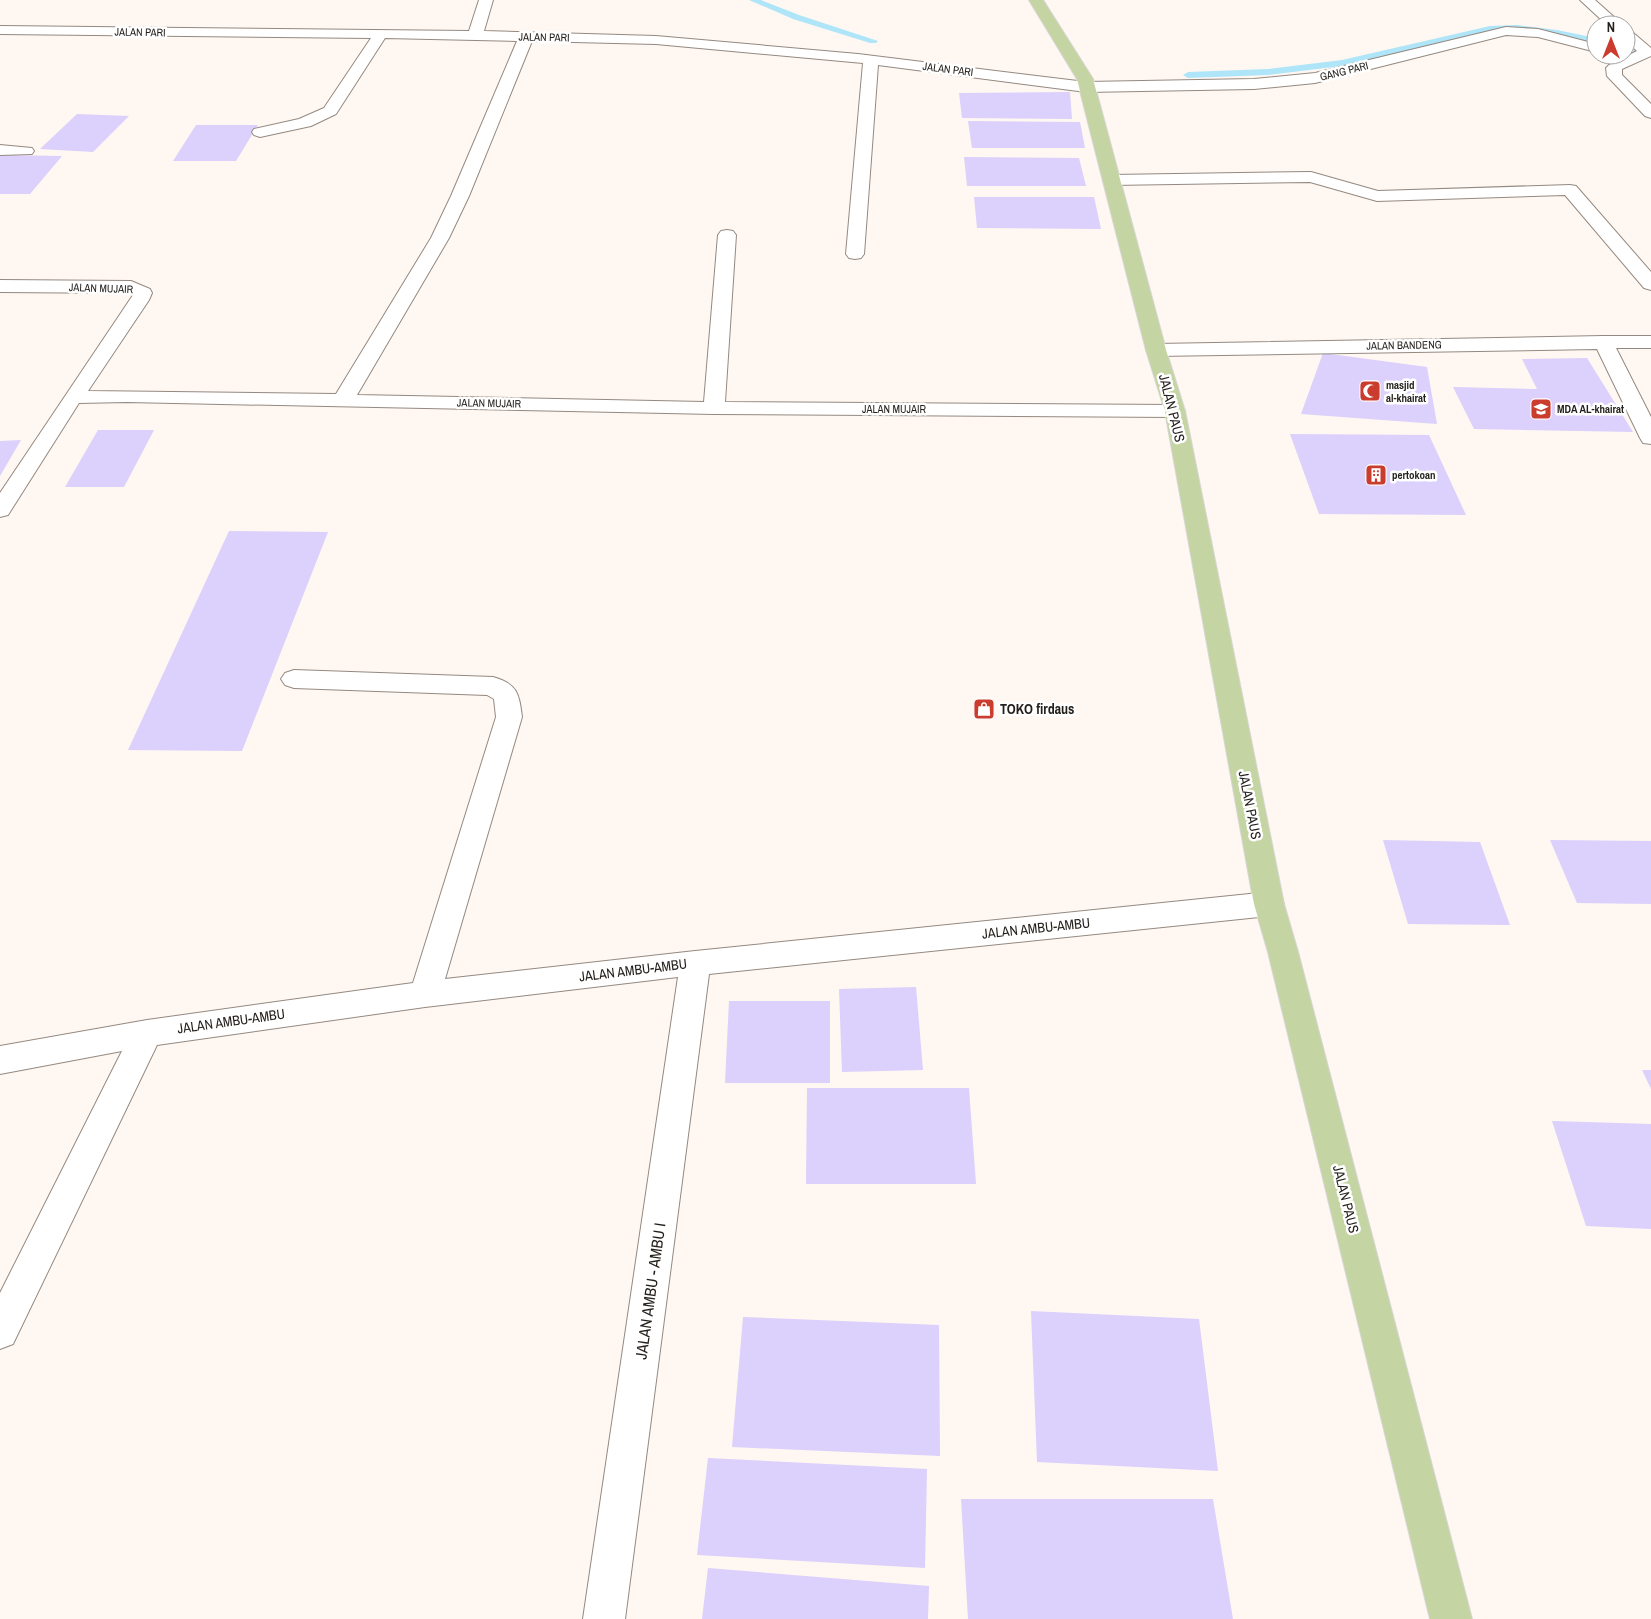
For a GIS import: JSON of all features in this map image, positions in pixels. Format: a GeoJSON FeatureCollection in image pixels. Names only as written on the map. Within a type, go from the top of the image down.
{"type":"FeatureCollection","features":[{"type":"Feature","properties":{"kind":"main road","name":"JALAN PAUS"},"geometry":{"type":"LineString","coordinates":[[1036,0],[1085,79],[1156,350],[1175,411],[1269,904],[1286,961],[1451,1619]]}},
{"type":"Feature","properties":{"kind":"street"},"geometry":{"type":"LineString","coordinates":[[476,35],[486,0]]}},
{"type":"Feature","properties":{"kind":"street"},"geometry":{"type":"LineString","coordinates":[[1587,0],[1604,15]]}},
{"type":"Feature","properties":{"kind":"street","name":"JALAN PARI"},"geometry":{"type":"LineString","coordinates":[[0,30],[476,35],[656,40],[871,60],[1086,87]]}},
{"type":"Feature","properties":{"kind":"street","name":"GANG PARI"},"geometry":{"type":"LineString","coordinates":[[1086,87],[1254,84],[1315,78],[1506,31],[1538,33],[1586,45]]}},
{"type":"Feature","properties":{"kind":"street"},"geometry":{"type":"LineString","coordinates":[[260,132],[303,123],[322,117],[330,111],[381,34]]}},
{"type":"Feature","properties":{"kind":"street"},"geometry":{"type":"LineString","coordinates":[[343,400],[440,238],[460,196],[526,36]]}},
{"type":"Feature","properties":{"kind":"street"},"geometry":{"type":"LineString","coordinates":[[1640,56],[1619,64],[1614,68],[1615,76],[1651,113]]}},
{"type":"Feature","properties":{"kind":"street"},"geometry":{"type":"LineString","coordinates":[[855,254],[871,60]]}},
{"type":"Feature","properties":{"kind":"street"},"geometry":{"type":"LineString","coordinates":[[0,150],[26,150]]}},
{"type":"Feature","properties":{"kind":"street"},"geometry":{"type":"LineString","coordinates":[[1111,180],[1311,177],[1378,196],[1570,190],[1651,284]]}},
{"type":"Feature","properties":{"kind":"street"},"geometry":{"type":"LineString","coordinates":[[714,408],[727,235]]}},
{"type":"Feature","properties":{"kind":"street","name":"JALAN MUJAIR"},"geometry":{"type":"LineString","coordinates":[[0,286],[131,288],[142,293],[140,300],[73,397]]}},
{"type":"Feature","properties":{"kind":"street"},"geometry":{"type":"LineString","coordinates":[[1603,342],[1651,438]]}},
{"type":"Feature","properties":{"kind":"street","name":"JALAN BANDENG"},"geometry":{"type":"LineString","coordinates":[[1156,350],[1651,342]]}},
{"type":"Feature","properties":{"kind":"street","name":"JALAN MUJAIR"},"geometry":{"type":"LineString","coordinates":[[73,397],[127,396],[714,408],[1175,411]]}},
{"type":"Feature","properties":{"kind":"street"},"geometry":{"type":"LineString","coordinates":[[0,510],[73,397]]}},
{"type":"Feature","properties":{"kind":"street"},"geometry":{"type":"LineString","coordinates":[[294,679],[493,686],[506,696],[509,717],[425,994]]}},
{"type":"Feature","properties":{"kind":"street","name":"JALAN AMBU-AMBU"},"geometry":{"type":"LineString","coordinates":[[0,1060],[147,1033],[425,994],[695,963],[1269,904]]}},
{"type":"Feature","properties":{"kind":"street","name":"JALAN AMBU - AMBU I"},"geometry":{"type":"LineString","coordinates":[[604,1619],[695,963]]}},
{"type":"Feature","properties":{"kind":"street"},"geometry":{"type":"LineString","coordinates":[[0,1331],[147,1033]]}},
{"type":"Feature","properties":{"kind":"building"},"geometry":{"type":"Polygon","coordinates":[[[1070,92],[1072,119],[962,118],[959,93],[1070,92]]]}},
{"type":"Feature","properties":{"kind":"building"},"geometry":{"type":"Polygon","coordinates":[[[77,114],[129,116],[93,152],[40,149],[77,114]]]}},
{"type":"Feature","properties":{"kind":"building"},"geometry":{"type":"Polygon","coordinates":[[[968,121],[1080,122],[1085,148],[972,148],[968,121]]]}},
{"type":"Feature","properties":{"kind":"building"},"geometry":{"type":"Polygon","coordinates":[[[196,125],[258,125],[236,161],[173,161],[196,125]]]}},
{"type":"Feature","properties":{"kind":"building"},"geometry":{"type":"Polygon","coordinates":[[[0,155],[62,156],[30,194],[0,194],[0,155]]]}},
{"type":"Feature","properties":{"kind":"building"},"geometry":{"type":"Polygon","coordinates":[[[964,157],[1079,158],[1086,186],[967,186],[964,157]]]}},
{"type":"Feature","properties":{"kind":"building"},"geometry":{"type":"Polygon","coordinates":[[[974,197],[1094,197],[1101,229],[977,228],[974,197]]]}},
{"type":"Feature","properties":{"kind":"building","name":"masjid al-khairat"},"geometry":{"type":"Polygon","coordinates":[[[1323,353],[1427,367],[1437,424],[1301,414],[1323,353]]]}},
{"type":"Feature","properties":{"kind":"building","name":"MDA AL-khairat"},"geometry":{"type":"Polygon","coordinates":[[[1587,358],[1633,432],[1474,429],[1453,387],[1537,389],[1522,359],[1587,358]]]}},
{"type":"Feature","properties":{"kind":"building"},"geometry":{"type":"Polygon","coordinates":[[[98,430],[154,430],[124,487],[65,487],[98,430]]]}},
{"type":"Feature","properties":{"kind":"building","name":"pertokoan"},"geometry":{"type":"Polygon","coordinates":[[[1290,434],[1429,435],[1466,515],[1319,514],[1290,434]]]}},
{"type":"Feature","properties":{"kind":"building"},"geometry":{"type":"Polygon","coordinates":[[[21,440],[0,476],[0,441],[21,440]]]}},
{"type":"Feature","properties":{"kind":"building"},"geometry":{"type":"Polygon","coordinates":[[[229,531],[328,532],[242,751],[128,750],[229,531]]]}},
{"type":"Feature","properties":{"kind":"building"},"geometry":{"type":"Polygon","coordinates":[[[1383,840],[1480,842],[1510,925],[1408,924],[1383,840]]]}},
{"type":"Feature","properties":{"kind":"building"},"geometry":{"type":"Polygon","coordinates":[[[1550,840],[1651,841],[1651,904],[1577,903],[1550,840]]]}},
{"type":"Feature","properties":{"kind":"building"},"geometry":{"type":"Polygon","coordinates":[[[916,987],[923,1070],[842,1072],[839,989],[916,987]]]}},
{"type":"Feature","properties":{"kind":"building"},"geometry":{"type":"Polygon","coordinates":[[[729,1001],[830,1001],[830,1083],[725,1083],[729,1001]]]}},
{"type":"Feature","properties":{"kind":"building"},"geometry":{"type":"Polygon","coordinates":[[[1642,1070],[1651,1070],[1651,1089],[1642,1070]]]}},
{"type":"Feature","properties":{"kind":"building"},"geometry":{"type":"Polygon","coordinates":[[[807,1088],[969,1088],[976,1184],[806,1184],[807,1088]]]}},
{"type":"Feature","properties":{"kind":"building"},"geometry":{"type":"Polygon","coordinates":[[[1552,1121],[1651,1124],[1651,1229],[1586,1226],[1552,1121]]]}},
{"type":"Feature","properties":{"kind":"building"},"geometry":{"type":"Polygon","coordinates":[[[1031,1311],[1199,1319],[1218,1471],[1037,1462],[1031,1311]]]}},
{"type":"Feature","properties":{"kind":"building"},"geometry":{"type":"Polygon","coordinates":[[[743,1317],[939,1325],[940,1456],[732,1447],[743,1317]]]}},
{"type":"Feature","properties":{"kind":"building"},"geometry":{"type":"Polygon","coordinates":[[[708,1458],[927,1469],[925,1568],[697,1555],[708,1458]]]}},
{"type":"Feature","properties":{"kind":"building"},"geometry":{"type":"Polygon","coordinates":[[[961,1499],[1213,1499],[1233,1619],[968,1619],[961,1499]]]}},
{"type":"Feature","properties":{"kind":"building"},"geometry":{"type":"Polygon","coordinates":[[[708,1568],[929,1586],[928,1619],[702,1619],[708,1568]]]}},
{"type":"Feature","properties":{"kind":"waterway"},"geometry":{"type":"LineString","coordinates":[[753,0],[796,17],[873,41]]}},
{"type":"Feature","properties":{"kind":"waterway"},"geometry":{"type":"LineString","coordinates":[[1188,75],[1268,72],[1342,63],[1490,29],[1530,29],[1586,39]]}},
{"type":"Feature","properties":{"kind":"waterway"},"geometry":{"type":"LineString","coordinates":[[1636,49],[1651,52]]}},
{"type":"Feature","properties":{"kind":"place","name":"masjid al-khairat"},"geometry":{"type":"Point","coordinates":[1370,391]}},
{"type":"Feature","properties":{"kind":"place","name":"MDA AL-khairat"},"geometry":{"type":"Point","coordinates":[1541,409]}},
{"type":"Feature","properties":{"kind":"place","name":"pertokoan"},"geometry":{"type":"Point","coordinates":[1376,475]}},
{"type":"Feature","properties":{"kind":"place","name":"TOKO firdaus"},"geometry":{"type":"Point","coordinates":[984,709]}}]}
